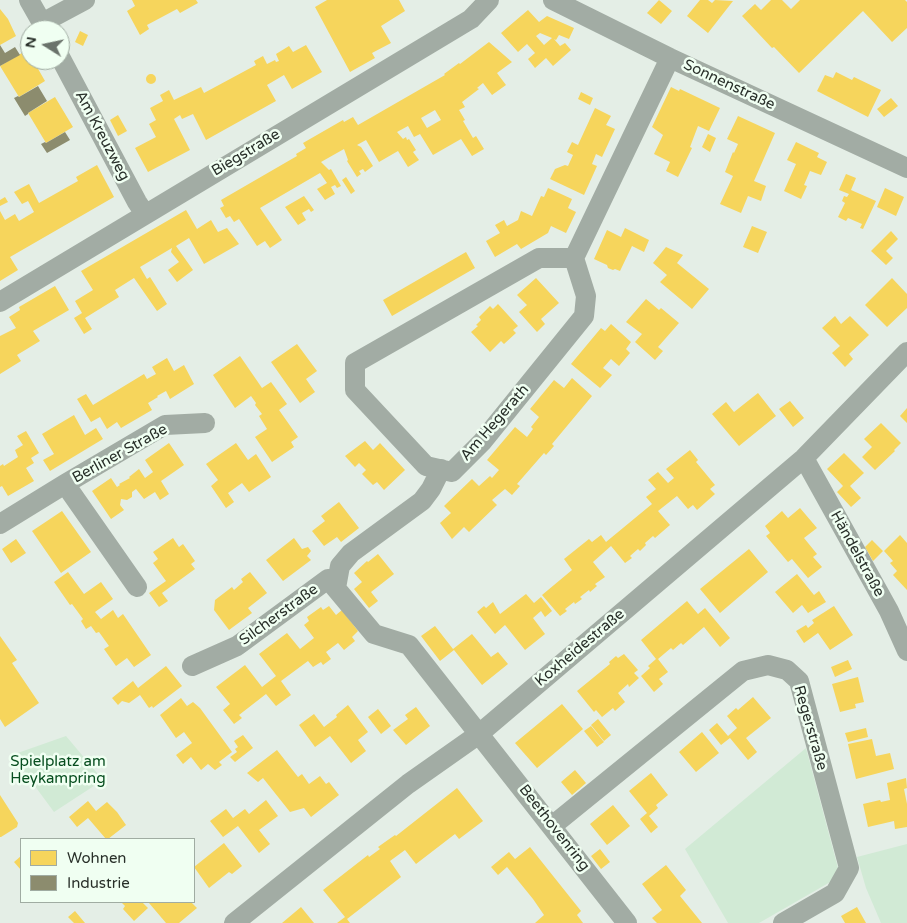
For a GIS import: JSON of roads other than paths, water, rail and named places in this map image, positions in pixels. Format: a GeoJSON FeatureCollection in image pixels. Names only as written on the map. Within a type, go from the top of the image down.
{"type":"FeatureCollection","features":[{"type":"Feature","properties":{"kind":"street"},"geometry":{"type":"LineString","coordinates":[[29,0],[41,20]]}},
{"type":"Feature","properties":{"kind":"street"},"geometry":{"type":"LineString","coordinates":[[53,20],[85,0]]}},
{"type":"Feature","properties":{"kind":"street","name":"Biegstraße"},"geometry":{"type":"LineString","coordinates":[[0,302],[471,19],[489,0]]}},
{"type":"Feature","properties":{"kind":"street","name":"Sonnenstraße"},"geometry":{"type":"LineString","coordinates":[[553,0],[670,58],[907,168]]}},
{"type":"Feature","properties":{"kind":"street"},"geometry":{"type":"LineString","coordinates":[[336,588],[340,566],[351,554],[422,501],[431,489],[441,469],[426,466],[355,390],[355,363],[539,258],[574,258],[670,58]]}},
{"type":"Feature","properties":{"kind":"street","name":"Am Kreuzweg"},"geometry":{"type":"LineString","coordinates":[[67,70],[145,214]]}},
{"type":"Feature","properties":{"kind":"street","name":"Am Hegerath"},"geometry":{"type":"LineString","coordinates":[[441,469],[452,472],[482,442],[584,316],[586,296],[574,258]]}},
{"type":"Feature","properties":{"kind":"street","name":"Koxheidestraße"},"geometry":{"type":"LineString","coordinates":[[234,923],[408,784],[479,734],[804,458],[907,352]]}},
{"type":"Feature","properties":{"kind":"street","name":"Berliner Straße"},"geometry":{"type":"LineString","coordinates":[[0,524],[165,425],[205,423]]}},
{"type":"Feature","properties":{"kind":"street","name":"Händelstraße"},"geometry":{"type":"LineString","coordinates":[[804,458],[889,611],[907,651]]}},
{"type":"Feature","properties":{"kind":"street","name":"Berliner Straße"},"geometry":{"type":"LineString","coordinates":[[64,484],[137,587]]}},
{"type":"Feature","properties":{"kind":"street","name":"Silcherstraße"},"geometry":{"type":"LineString","coordinates":[[192,666],[237,646],[328,579],[374,634],[410,645],[479,734]]}},
{"type":"Feature","properties":{"kind":"street","name":"Regerstraße"},"geometry":{"type":"LineString","coordinates":[[552,826],[743,671],[768,665],[787,670],[799,681],[849,868],[835,892],[782,923]]}},
{"type":"Feature","properties":{"kind":"street","name":"Beethovenring"},"geometry":{"type":"LineString","coordinates":[[479,734],[552,826],[617,920]]}},
{"type":"Feature","properties":{"kind":"park label","name":"Spielplatz am Heykampring"},"geometry":{"type":"Point","coordinates":[58,770]}}]}
